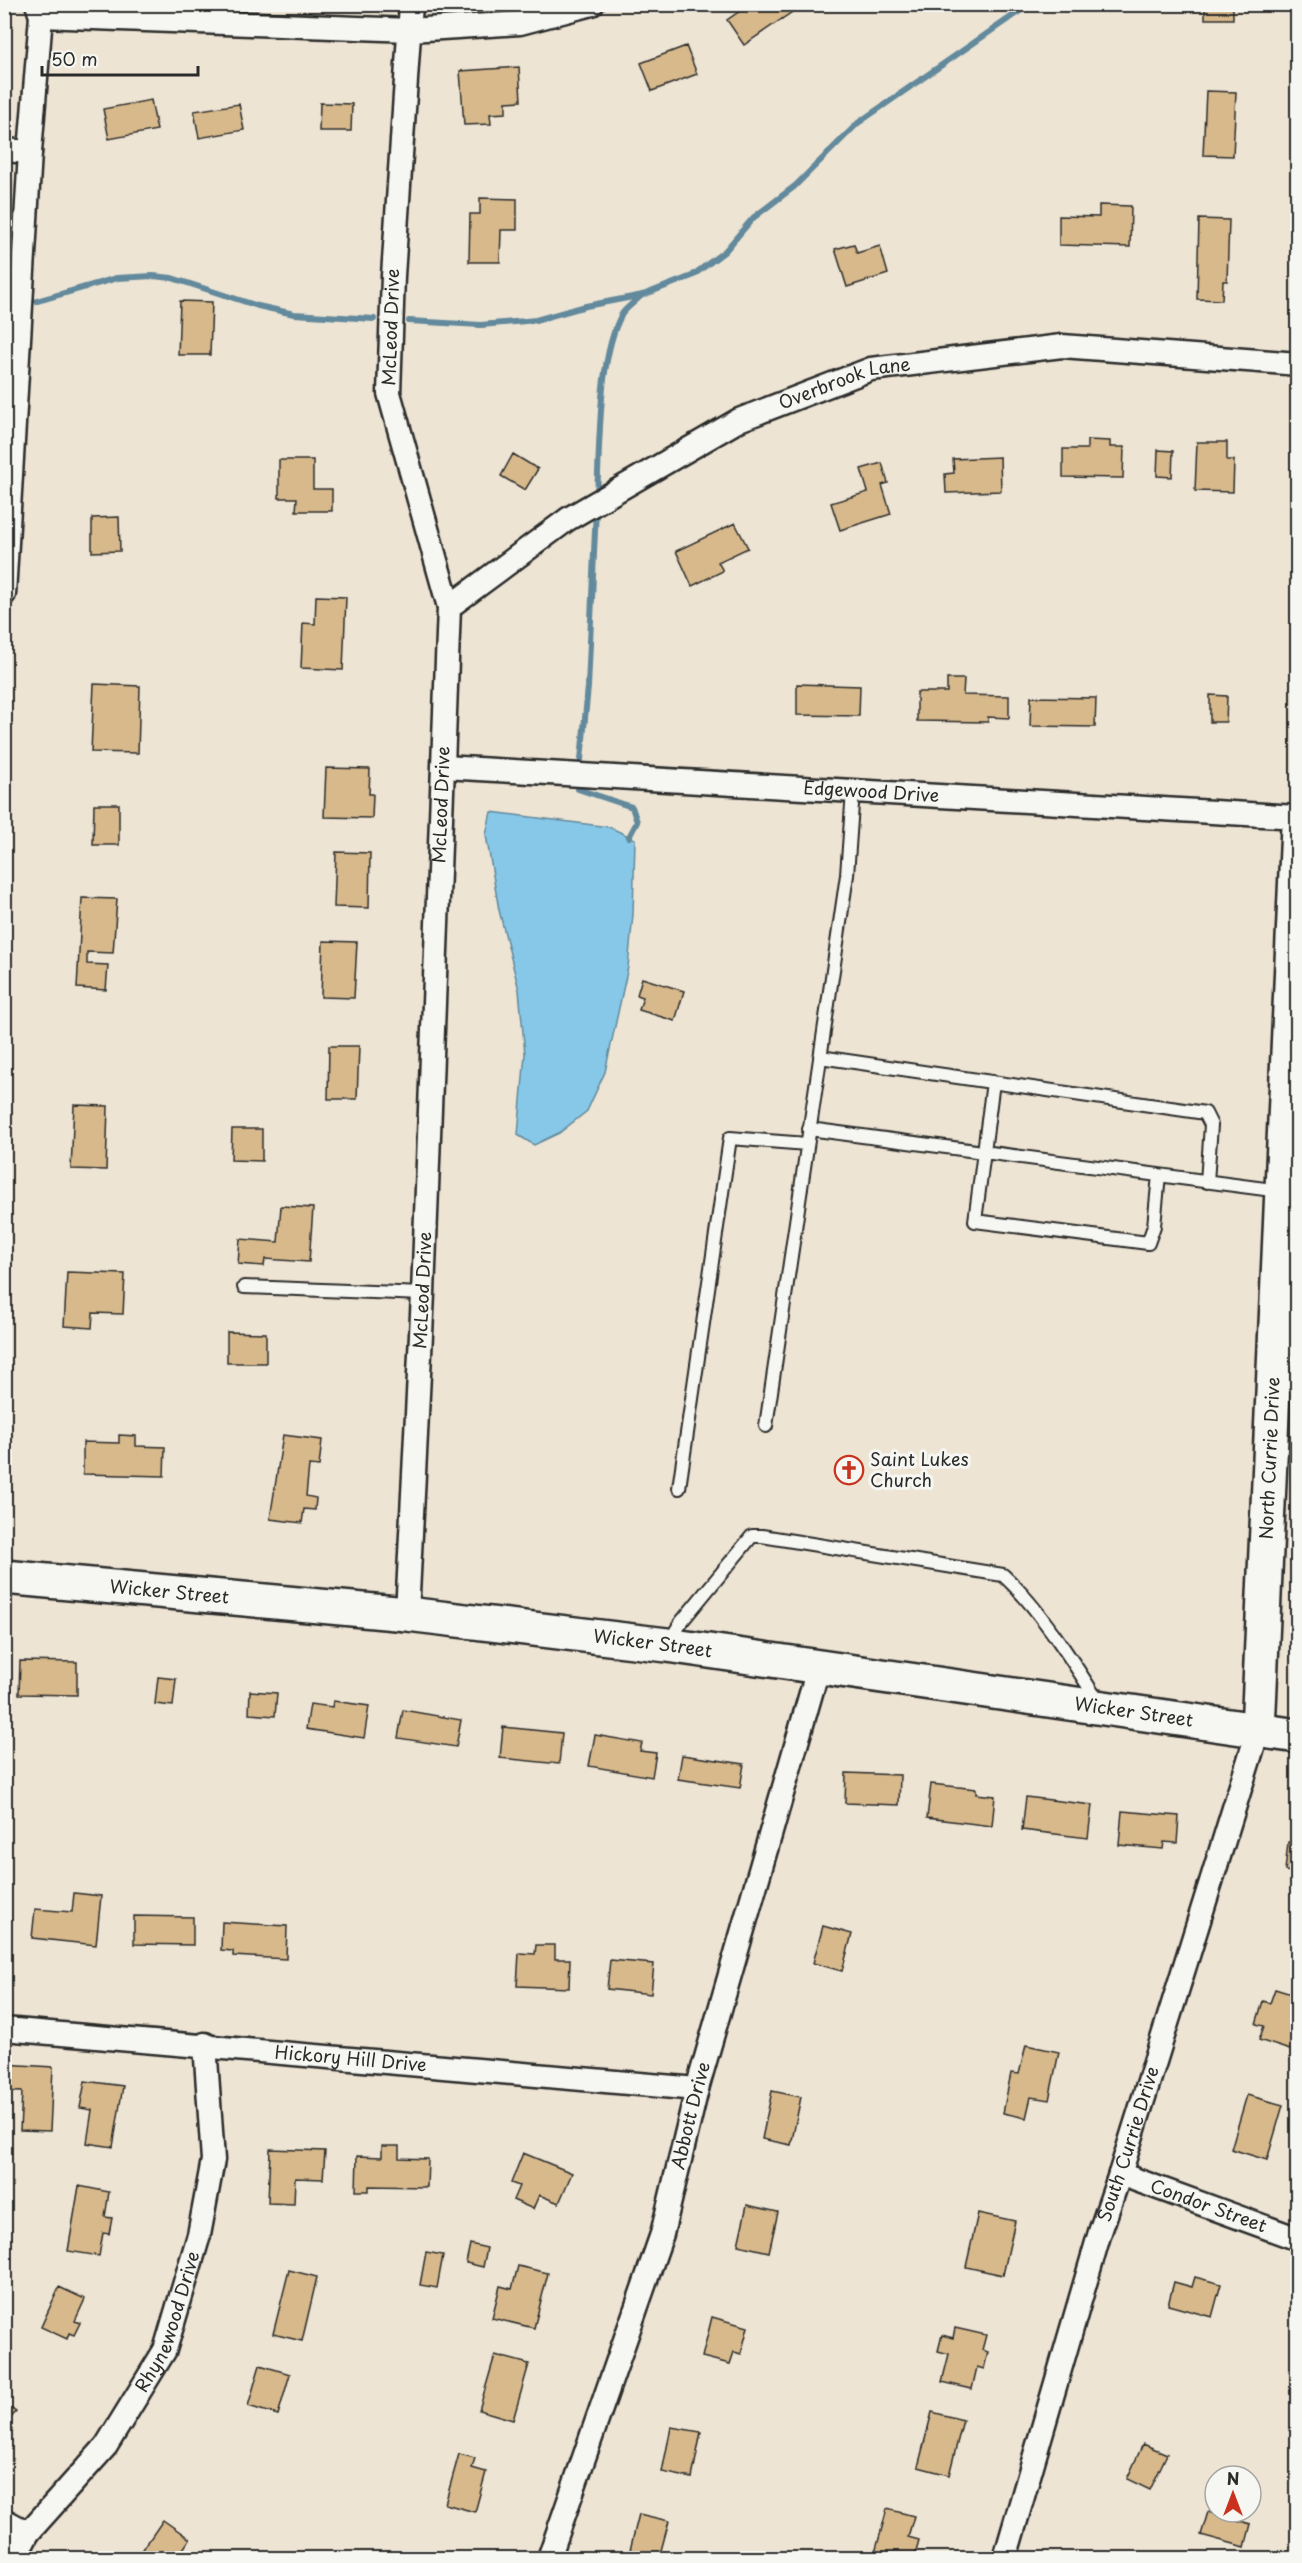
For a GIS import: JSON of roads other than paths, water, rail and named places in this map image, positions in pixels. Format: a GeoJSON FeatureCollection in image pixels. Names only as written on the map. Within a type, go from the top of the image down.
{"type":"FeatureCollection","features":[{"type":"Feature","properties":{"kind":"main road","name":"North Currie Drive"},"geometry":{"type":"LineString","coordinates":[[1258,1731],[1298,826]]}},
{"type":"Feature","properties":{"kind":"main road","name":"Wicker Street"},"geometry":{"type":"LineString","coordinates":[[4,1577],[407,1614],[667,1645],[818,1669],[1298,1736]]}},
{"type":"Feature","properties":{"kind":"street","name":"McLeod Drive"},"geometry":{"type":"LineString","coordinates":[[407,1614],[423,1294],[449,608],[390,393],[393,276],[411,4]]}},
{"type":"Feature","properties":{"kind":"street"},"geometry":{"type":"LineString","coordinates":[[4,594],[39,10],[411,30],[520,23],[592,4]]}},
{"type":"Feature","properties":{"kind":"street"},"geometry":{"type":"LineString","coordinates":[[4,150],[30,152]]}},
{"type":"Feature","properties":{"kind":"street","name":"Overbrook Lane"},"geometry":{"type":"LineString","coordinates":[[449,608],[568,519],[739,420],[872,369],[1062,346],[1298,364]]}},
{"type":"Feature","properties":{"kind":"street","name":"Edgewood Drive"},"geometry":{"type":"LineString","coordinates":[[444,767],[1298,817]]}},
{"type":"Feature","properties":{"kind":"street","name":"Abbott Drive"},"geometry":{"type":"LineString","coordinates":[[549,2559],[662,2234],[697,2089],[818,1669]]}},
{"type":"Feature","properties":{"kind":"street","name":"South Currie Drive"},"geometry":{"type":"LineString","coordinates":[[1005,2559],[1100,2232],[1258,1731]]}},
{"type":"Feature","properties":{"kind":"street","name":"Hickory Hill Drive"},"geometry":{"type":"LineString","coordinates":[[4,2029],[205,2044],[697,2089]]}},
{"type":"Feature","properties":{"kind":"street","name":"Rhynewood Drive"},"geometry":{"type":"LineString","coordinates":[[15,2559],[28,2533],[106,2446],[165,2350],[200,2235],[213,2160],[205,2044]]}},
{"type":"Feature","properties":{"kind":"street","name":"Condor Street"},"geometry":{"type":"LineString","coordinates":[[1120,2174],[1298,2239]]}},
{"type":"Feature","properties":{"kind":"street"},"geometry":{"type":"LineString","coordinates":[[4,2520],[28,2533]]}},
{"type":"Feature","properties":{"kind":"lane"},"geometry":{"type":"LineString","coordinates":[[766,1426],[846,875],[853,790]]}},
{"type":"Feature","properties":{"kind":"lane"},"geometry":{"type":"LineString","coordinates":[[820,1057],[1205,1113],[1211,1125],[1206,1182]]}},
{"type":"Feature","properties":{"kind":"lane"},"geometry":{"type":"LineString","coordinates":[[993,1082],[975,1221],[1148,1243],[1154,1226],[1160,1176]]}},
{"type":"Feature","properties":{"kind":"lane"},"geometry":{"type":"LineString","coordinates":[[809,1129],[1281,1191]]}},
{"type":"Feature","properties":{"kind":"lane"},"geometry":{"type":"LineString","coordinates":[[679,1488],[730,1138],[807,1144]]}},
{"type":"Feature","properties":{"kind":"lane"},"geometry":{"type":"LineString","coordinates":[[244,1287],[423,1294]]}},
{"type":"Feature","properties":{"kind":"lane"},"geometry":{"type":"LineString","coordinates":[[667,1645],[682,1621],[752,1536],[762,1536],[1003,1575],[1026,1600],[1078,1670],[1103,1709]]}},
{"type":"Feature","properties":{"kind":"water"},"geometry":{"type":"Polygon","coordinates":[[[491,812],[609,827],[635,839],[633,914],[628,967],[605,1072],[587,1111],[559,1133],[534,1145],[518,1135],[525,1054],[519,990],[499,910],[486,835],[491,812]]]}},
{"type":"Feature","properties":{"kind":"waterway"},"geometry":{"type":"LineString","coordinates":[[409,321],[481,325],[536,320],[586,306],[643,295],[692,276],[725,251],[753,218],[795,186],[858,123],[1030,4]]}},
{"type":"Feature","properties":{"kind":"waterway"},"geometry":{"type":"LineString","coordinates":[[37,301],[117,278],[153,276],[172,278],[258,306],[294,314],[374,319]]}},
{"type":"Feature","properties":{"kind":"waterway"},"geometry":{"type":"LineString","coordinates":[[597,495],[600,427],[608,353],[622,314],[642,295]]}},
{"type":"Feature","properties":{"kind":"waterway"},"geometry":{"type":"LineString","coordinates":[[580,770],[588,687],[596,508]]}},
{"type":"Feature","properties":{"kind":"waterway"},"geometry":{"type":"LineString","coordinates":[[579,780],[578,789],[632,807],[637,822],[629,837]]}},
{"type":"Feature","properties":{"kind":"place","name":"Saint Lukes Church"},"geometry":{"type":"Point","coordinates":[849,1470]}}]}
